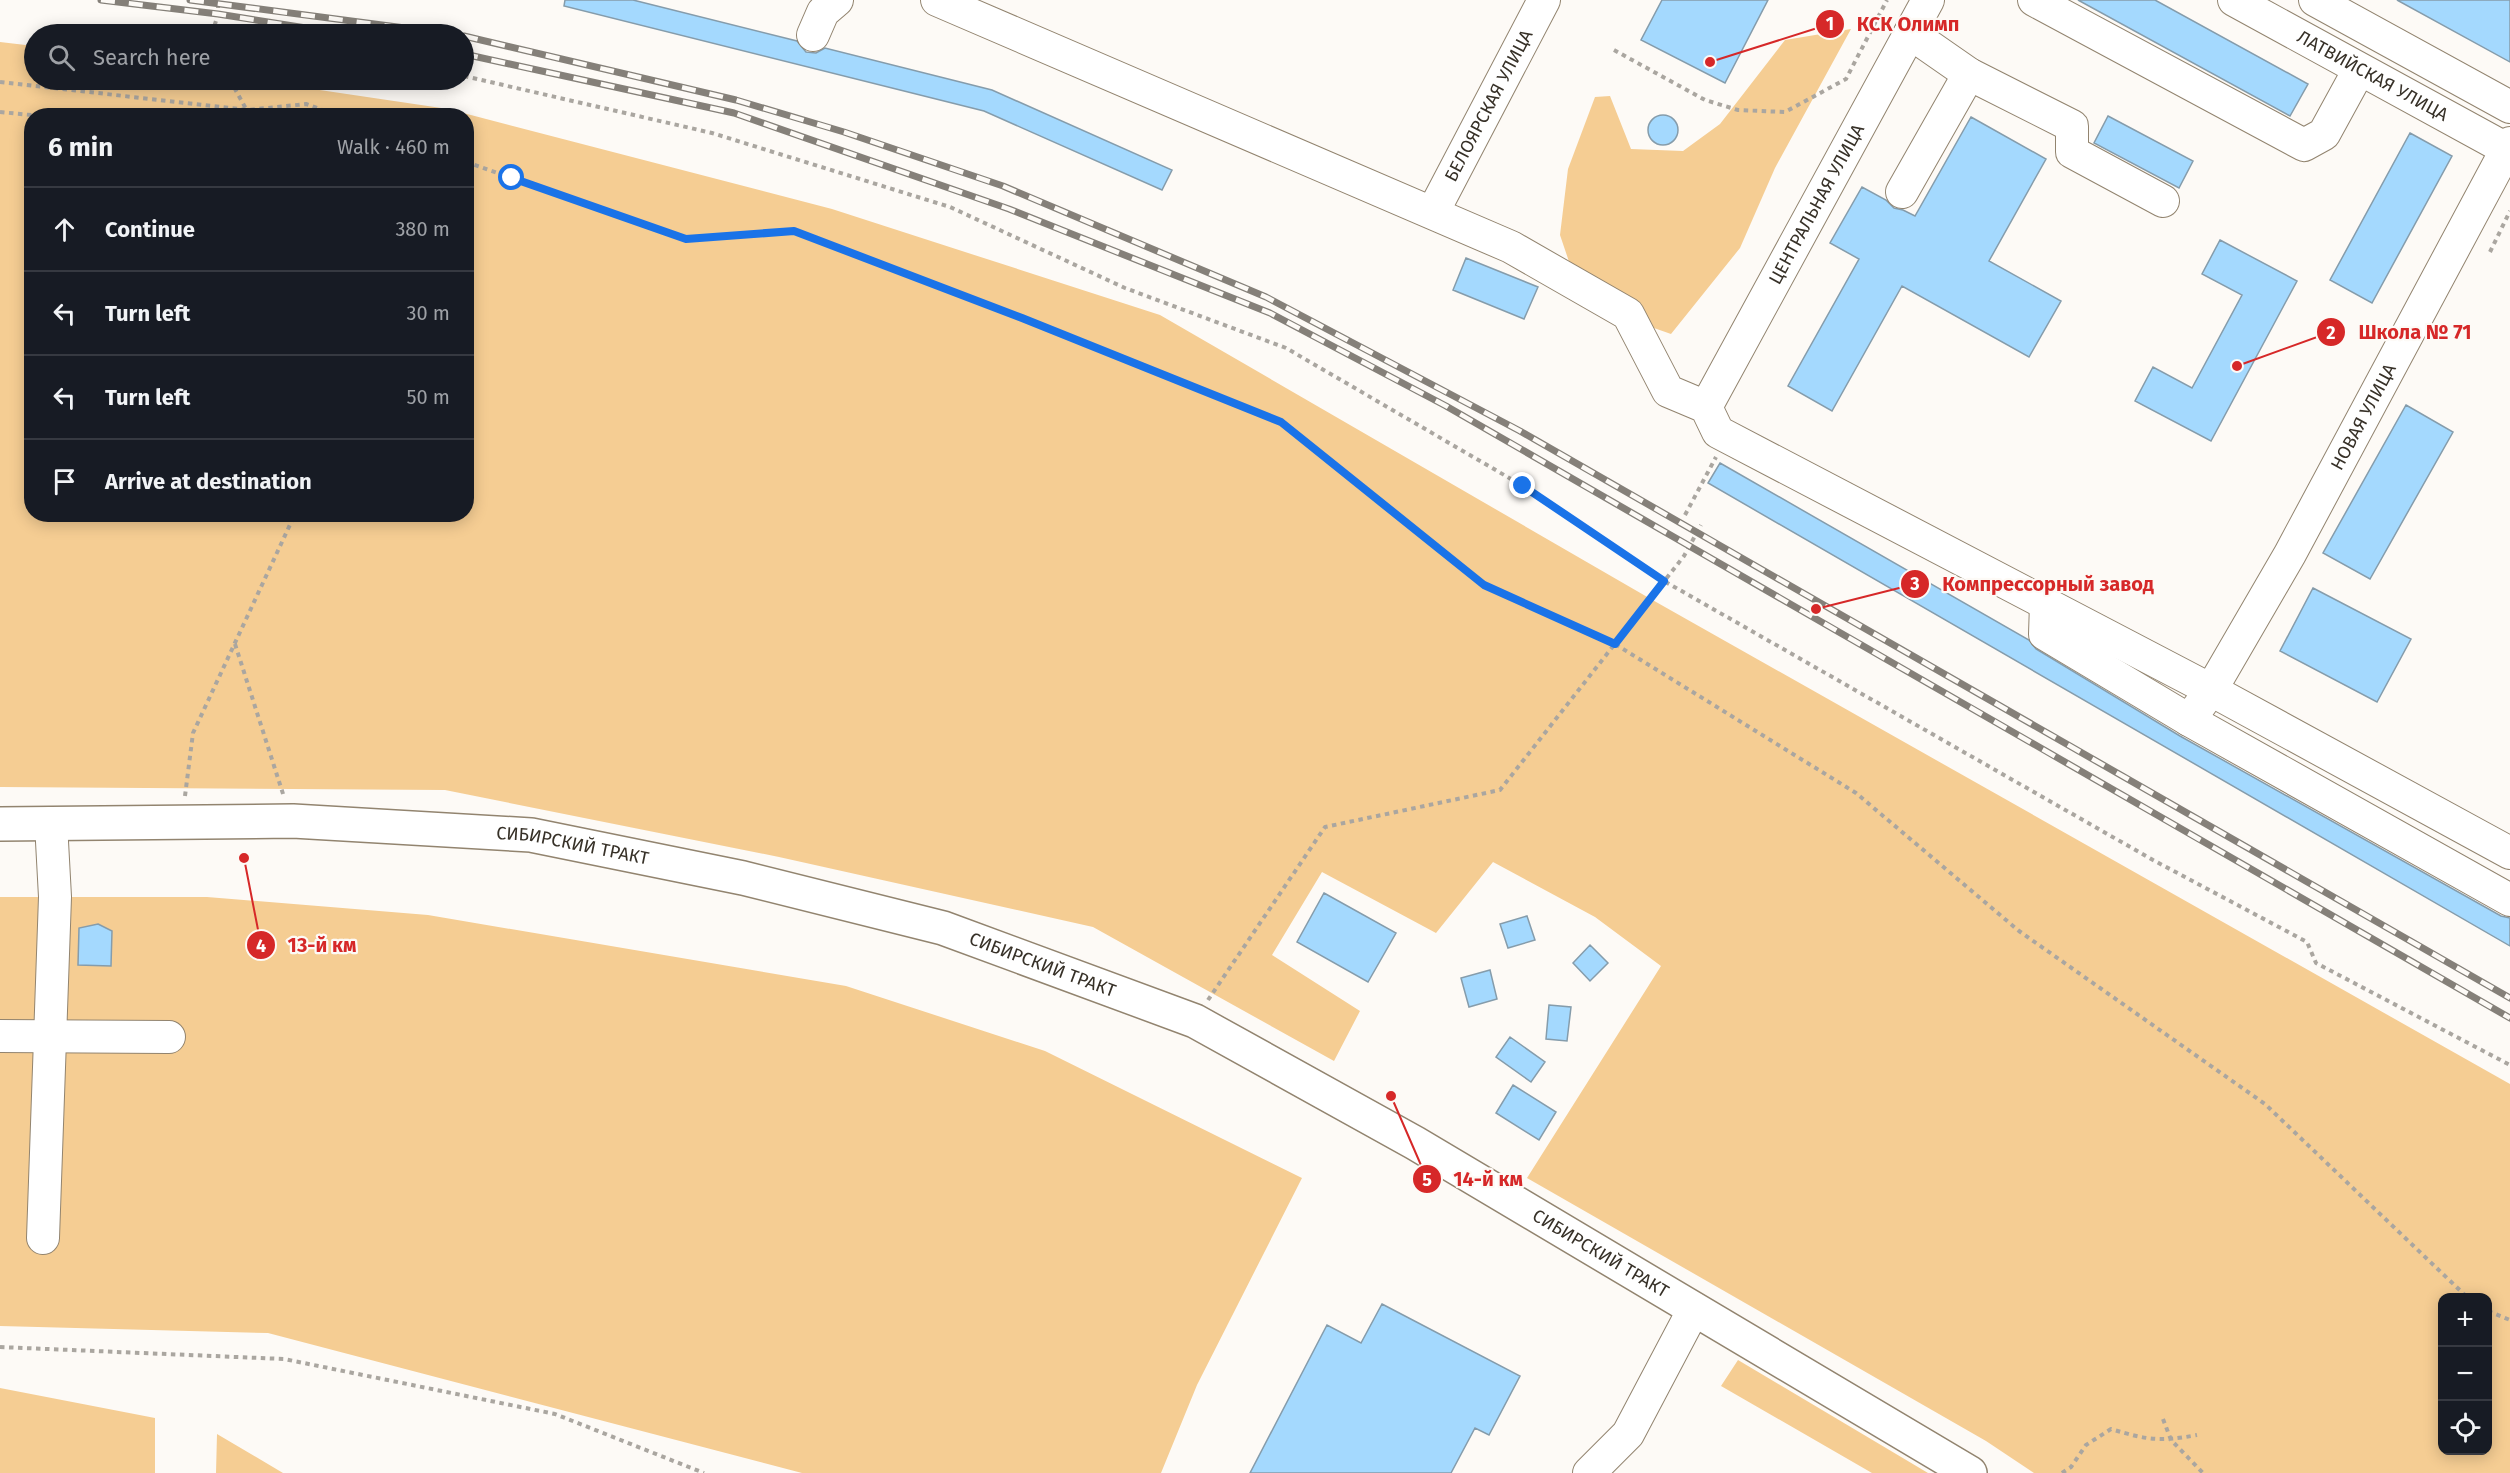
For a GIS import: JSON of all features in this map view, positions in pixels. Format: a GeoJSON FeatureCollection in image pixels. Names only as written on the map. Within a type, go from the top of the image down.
{"type":"FeatureCollection","features":[{"type":"Feature","properties":{"kind":"main road","name":"СИБИРСКИЙ ТРАКТ"},"geometry":{"type":"LineString","coordinates":[[0,824],[293,820],[531,836],[743,878],[943,928],[1195,1021],[1415,1143],[1970,1473]]}},
{"type":"Feature","properties":{"kind":"street"},"geometry":{"type":"LineString","coordinates":[[813,35],[823,12],[837,0]]}},
{"type":"Feature","properties":{"kind":"street"},"geometry":{"type":"LineString","coordinates":[[937,0],[1511,247],[1628,314],[1668,391],[1712,420],[2046,604],[2211,690],[2510,853]]}},
{"type":"Feature","properties":{"kind":"street","name":"БЕЛОЯРСКАЯ УЛИЦА"},"geometry":{"type":"LineString","coordinates":[[1433,212],[1544,0]]}},
{"type":"Feature","properties":{"kind":"street","name":"ЦЕНТРАЛЬНАЯ УЛИЦА"},"geometry":{"type":"LineString","coordinates":[[1712,420],[1928,0]]}},
{"type":"Feature","properties":{"kind":"street"},"geometry":{"type":"LineString","coordinates":[[2034,0],[2304,145],[2324,134],[2359,70]]}},
{"type":"Feature","properties":{"kind":"street","name":"ЛАТВИЙСКАЯ УЛИЦА"},"geometry":{"type":"LineString","coordinates":[[2234,0],[2359,70],[2509,148]]}},
{"type":"Feature","properties":{"kind":"street"},"geometry":{"type":"LineString","coordinates":[[2315,0],[2510,107]]}},
{"type":"Feature","properties":{"kind":"street"},"geometry":{"type":"LineString","coordinates":[[1910,33],[1969,74],[2072,126],[2072,153],[2163,201]]}},
{"type":"Feature","properties":{"kind":"street"},"geometry":{"type":"LineString","coordinates":[[1902,192],[1969,74]]}},
{"type":"Feature","properties":{"kind":"street","name":"НОВАЯ УЛИЦА"},"geometry":{"type":"LineString","coordinates":[[2189,720],[2211,690],[2290,554],[2509,148]]}},
{"type":"Feature","properties":{"kind":"street"},"geometry":{"type":"LineString","coordinates":[[2046,604],[2045,634],[2189,720],[2510,900]]}},
{"type":"Feature","properties":{"kind":"street"},"geometry":{"type":"LineString","coordinates":[[44,1238],[55,897],[51,823]]}},
{"type":"Feature","properties":{"kind":"street"},"geometry":{"type":"LineString","coordinates":[[0,1036],[169,1037]]}},
{"type":"Feature","properties":{"kind":"street"},"geometry":{"type":"LineString","coordinates":[[1589,1473],[1628,1434],[1694,1309]]}},
{"type":"Feature","properties":{"kind":"path"},"geometry":{"type":"LineString","coordinates":[[215,24],[218,0]]}},
{"type":"Feature","properties":{"kind":"path"},"geometry":{"type":"LineString","coordinates":[[1614,50],[1705,100],[1738,110],[1785,112],[1846,79],[1887,0]]}},
{"type":"Feature","properties":{"kind":"path"},"geometry":{"type":"LineString","coordinates":[[474,78],[711,133],[950,207],[1125,288],[1286,348],[1523,486],[1664,581],[2153,860],[2307,942],[2316,963],[2510,1065]]}},
{"type":"Feature","properties":{"kind":"path"},"geometry":{"type":"LineString","coordinates":[[0,82],[24,85]]}},
{"type":"Feature","properties":{"kind":"path"},"geometry":{"type":"LineString","coordinates":[[71,90],[230,108]]}},
{"type":"Feature","properties":{"kind":"path"},"geometry":{"type":"LineString","coordinates":[[236,90],[247,108]]}},
{"type":"Feature","properties":{"kind":"path"},"geometry":{"type":"LineString","coordinates":[[267,108],[306,104],[317,108]]}},
{"type":"Feature","properties":{"kind":"path"},"geometry":{"type":"LineString","coordinates":[[0,112],[24,114]]}},
{"type":"Feature","properties":{"kind":"path"},"geometry":{"type":"LineString","coordinates":[[474,165],[686,239],[794,231],[1022,318],[1281,422],[1484,585],[1615,644],[1856,792],[2019,931],[2265,1104],[2463,1293]]}},
{"type":"Feature","properties":{"kind":"path"},"geometry":{"type":"LineString","coordinates":[[2490,252],[2510,211]]}},
{"type":"Feature","properties":{"kind":"path"},"geometry":{"type":"LineString","coordinates":[[1685,515],[1718,452],[1712,420]]}},
{"type":"Feature","properties":{"kind":"path"},"geometry":{"type":"LineString","coordinates":[[182,820],[193,732],[291,522]]}},
{"type":"Feature","properties":{"kind":"path"},"geometry":{"type":"LineString","coordinates":[[1206,1003],[1325,827],[1500,790],[1692,545],[1701,525]]}},
{"type":"Feature","properties":{"kind":"path"},"geometry":{"type":"LineString","coordinates":[[235,643],[293,820]]}},
{"type":"Feature","properties":{"kind":"path"},"geometry":{"type":"LineString","coordinates":[[2492,1313],[2510,1320]]}},
{"type":"Feature","properties":{"kind":"path"},"geometry":{"type":"LineString","coordinates":[[0,1347],[284,1359],[555,1414],[696,1472],[704,1473]]}},
{"type":"Feature","properties":{"kind":"path"},"geometry":{"type":"LineString","coordinates":[[2163,1419],[2171,1440],[2203,1473]]}},
{"type":"Feature","properties":{"kind":"path"},"geometry":{"type":"LineString","coordinates":[[2062,1473],[2071,1467],[2086,1445],[2111,1429],[2145,1440],[2171,1440],[2197,1435]]}},
{"type":"Feature","properties":{"kind":"shaded area"},"geometry":{"type":"Polygon","coordinates":[[[1851,29],[1775,168],[1740,248],[1671,334],[1583,303],[1560,235],[1568,169],[1595,97],[1610,96],[1631,149],[1683,151],[1720,124],[1785,40],[1851,29]]]}},
{"type":"Feature","properties":{"kind":"shaded area"},"geometry":{"type":"Polygon","coordinates":[[[0,42],[24,45],[24,90],[320,90],[441,108],[24,108],[24,522],[474,522],[474,116],[832,209],[1160,315],[1649,598],[2510,1084],[2510,1473],[2034,1473],[1986,1441],[1527,1178],[1661,966],[1595,917],[1493,862],[1436,933],[1322,872],[1272,955],[1360,1011],[1334,1061],[1093,927],[779,857],[445,790],[0,787],[0,42]]]}},
{"type":"Feature","properties":{"kind":"shaded area"},"geometry":{"type":"Polygon","coordinates":[[[0,897],[207,897],[428,915],[846,986],[1045,1051],[1302,1178],[1197,1385],[1161,1473],[802,1473],[268,1333],[0,1326],[0,897]]]}},
{"type":"Feature","properties":{"kind":"shaded area"},"geometry":{"type":"Polygon","coordinates":[[[1738,1360],[1928,1473],[1872,1473],[1721,1386],[1738,1360]]]}},
{"type":"Feature","properties":{"kind":"shaded area"},"geometry":{"type":"Polygon","coordinates":[[[0,1388],[155,1418],[155,1473],[0,1473],[0,1388]]]}},
{"type":"Feature","properties":{"kind":"shaded area"},"geometry":{"type":"Polygon","coordinates":[[[217,1434],[283,1473],[216,1473],[217,1434]]]}},
{"type":"Feature","properties":{"kind":"building"},"geometry":{"type":"Polygon","coordinates":[[[565,0],[633,0],[797,41],[806,52],[816,53],[825,48],[992,90],[1172,170],[1162,190],[984,111],[564,6],[565,0]]]}},
{"type":"Feature","properties":{"kind":"building"},"geometry":{"type":"Polygon","coordinates":[[[1662,0],[1768,0],[1725,83],[1641,40],[1662,0]]]}},
{"type":"Feature","properties":{"kind":"building"},"geometry":{"type":"Polygon","coordinates":[[[2078,0],[2155,0],[2308,84],[2290,116],[2078,0]]]}},
{"type":"Feature","properties":{"kind":"building"},"geometry":{"type":"Polygon","coordinates":[[[2397,0],[2510,0],[2510,62],[2397,0]]]}},
{"type":"Feature","properties":{"kind":"building"},"geometry":{"type":"Polygon","coordinates":[[[1663,115],[1674,119],[1678,130],[1674,141],[1663,145],[1652,141],[1648,130],[1652,119],[1663,115]]]}},
{"type":"Feature","properties":{"kind":"building"},"geometry":{"type":"Polygon","coordinates":[[[2108,116],[2193,161],[2179,188],[2094,143],[2108,116]]]}},
{"type":"Feature","properties":{"kind":"building"},"geometry":{"type":"Polygon","coordinates":[[[1971,117],[2046,159],[1989,261],[2061,301],[2029,357],[1902,286],[1832,411],[1788,386],[1859,259],[1830,243],[1862,187],[1886,200],[1894,208],[1915,216],[1971,117]]]}},
{"type":"Feature","properties":{"kind":"building"},"geometry":{"type":"Polygon","coordinates":[[[2410,133],[2452,156],[2372,303],[2330,280],[2410,133]]]}},
{"type":"Feature","properties":{"kind":"building"},"geometry":{"type":"Polygon","coordinates":[[[2220,240],[2297,281],[2211,441],[2135,401],[2153,367],[2192,388],[2242,295],[2202,274],[2220,240]]]}},
{"type":"Feature","properties":{"kind":"building"},"geometry":{"type":"Polygon","coordinates":[[[1466,258],[1538,287],[1524,319],[1453,290],[1466,258]]]}},
{"type":"Feature","properties":{"kind":"building"},"geometry":{"type":"Polygon","coordinates":[[[2406,405],[2453,432],[2370,579],[2323,553],[2406,405]]]}},
{"type":"Feature","properties":{"kind":"building"},"geometry":{"type":"Polygon","coordinates":[[[1720,463],[2029,640],[2036,649],[2180,736],[2501,916],[2510,918],[2510,946],[1708,483],[1720,463]]]}},
{"type":"Feature","properties":{"kind":"building"},"geometry":{"type":"Polygon","coordinates":[[[2313,588],[2411,639],[2377,702],[2280,651],[2313,588]]]}},
{"type":"Feature","properties":{"kind":"building"},"geometry":{"type":"Polygon","coordinates":[[[1324,893],[1396,933],[1368,982],[1297,942],[1324,893]]]}},
{"type":"Feature","properties":{"kind":"building"},"geometry":{"type":"Polygon","coordinates":[[[1527,916],[1535,940],[1508,948],[1500,924],[1527,916]]]}},
{"type":"Feature","properties":{"kind":"building"},"geometry":{"type":"Polygon","coordinates":[[[98,924],[112,931],[111,966],[78,965],[79,928],[98,924]]]}},
{"type":"Feature","properties":{"kind":"building"},"geometry":{"type":"Polygon","coordinates":[[[1590,945],[1608,963],[1590,981],[1573,963],[1590,945]]]}},
{"type":"Feature","properties":{"kind":"building"},"geometry":{"type":"Polygon","coordinates":[[[1490,970],[1497,999],[1469,1007],[1461,978],[1490,970]]]}},
{"type":"Feature","properties":{"kind":"building"},"geometry":{"type":"Polygon","coordinates":[[[1549,1005],[1571,1007],[1567,1041],[1546,1039],[1549,1005]]]}},
{"type":"Feature","properties":{"kind":"building"},"geometry":{"type":"Polygon","coordinates":[[[1510,1037],[1545,1062],[1531,1082],[1496,1057],[1510,1037]]]}},
{"type":"Feature","properties":{"kind":"building"},"geometry":{"type":"Polygon","coordinates":[[[1513,1085],[1556,1112],[1539,1140],[1496,1113],[1513,1085]]]}},
{"type":"Feature","properties":{"kind":"building"},"geometry":{"type":"Polygon","coordinates":[[[1382,1304],[1520,1376],[1489,1435],[1475,1428],[1451,1473],[1250,1473],[1327,1325],[1361,1343],[1382,1304]]]}},
{"type":"Feature","properties":{"kind":"railway"},"geometry":{"type":"LineString","coordinates":[[101,0],[281,24]]}},
{"type":"Feature","properties":{"kind":"railway"},"geometry":{"type":"LineString","coordinates":[[190,0],[374,24]]}},
{"type":"Feature","properties":{"kind":"railway"},"geometry":{"type":"LineString","coordinates":[[474,38],[736,100],[844,132],[1003,186],[1266,297],[1520,431],[2510,998]]}},
{"type":"Feature","properties":{"kind":"railway"},"geometry":{"type":"LineString","coordinates":[[474,56],[734,113],[1009,209],[1270,313],[1446,406],[2510,1018]]}},
{"type":"Feature","properties":{"kind":"place","name":"КСК Олимп"},"geometry":{"type":"Point","coordinates":[1710,62]}},
{"type":"Feature","properties":{"kind":"place","name":"Школа № 71"},"geometry":{"type":"Point","coordinates":[2237,366]}},
{"type":"Feature","properties":{"kind":"place","name":"Компрессорный завод"},"geometry":{"type":"Point","coordinates":[1816,609]}},
{"type":"Feature","properties":{"kind":"place","name":"13-й км"},"geometry":{"type":"Point","coordinates":[244,858]}},
{"type":"Feature","properties":{"kind":"place","name":"14-й км"},"geometry":{"type":"Point","coordinates":[1391,1096]}},
{"type":"Feature","properties":{"kind":"route"},"geometry":{"type":"LineString","coordinates":[[512,178],[686,239],[794,231],[1022,318],[1281,422],[1484,585],[1615,644],[1664,581],[1523,486]]}}]}
